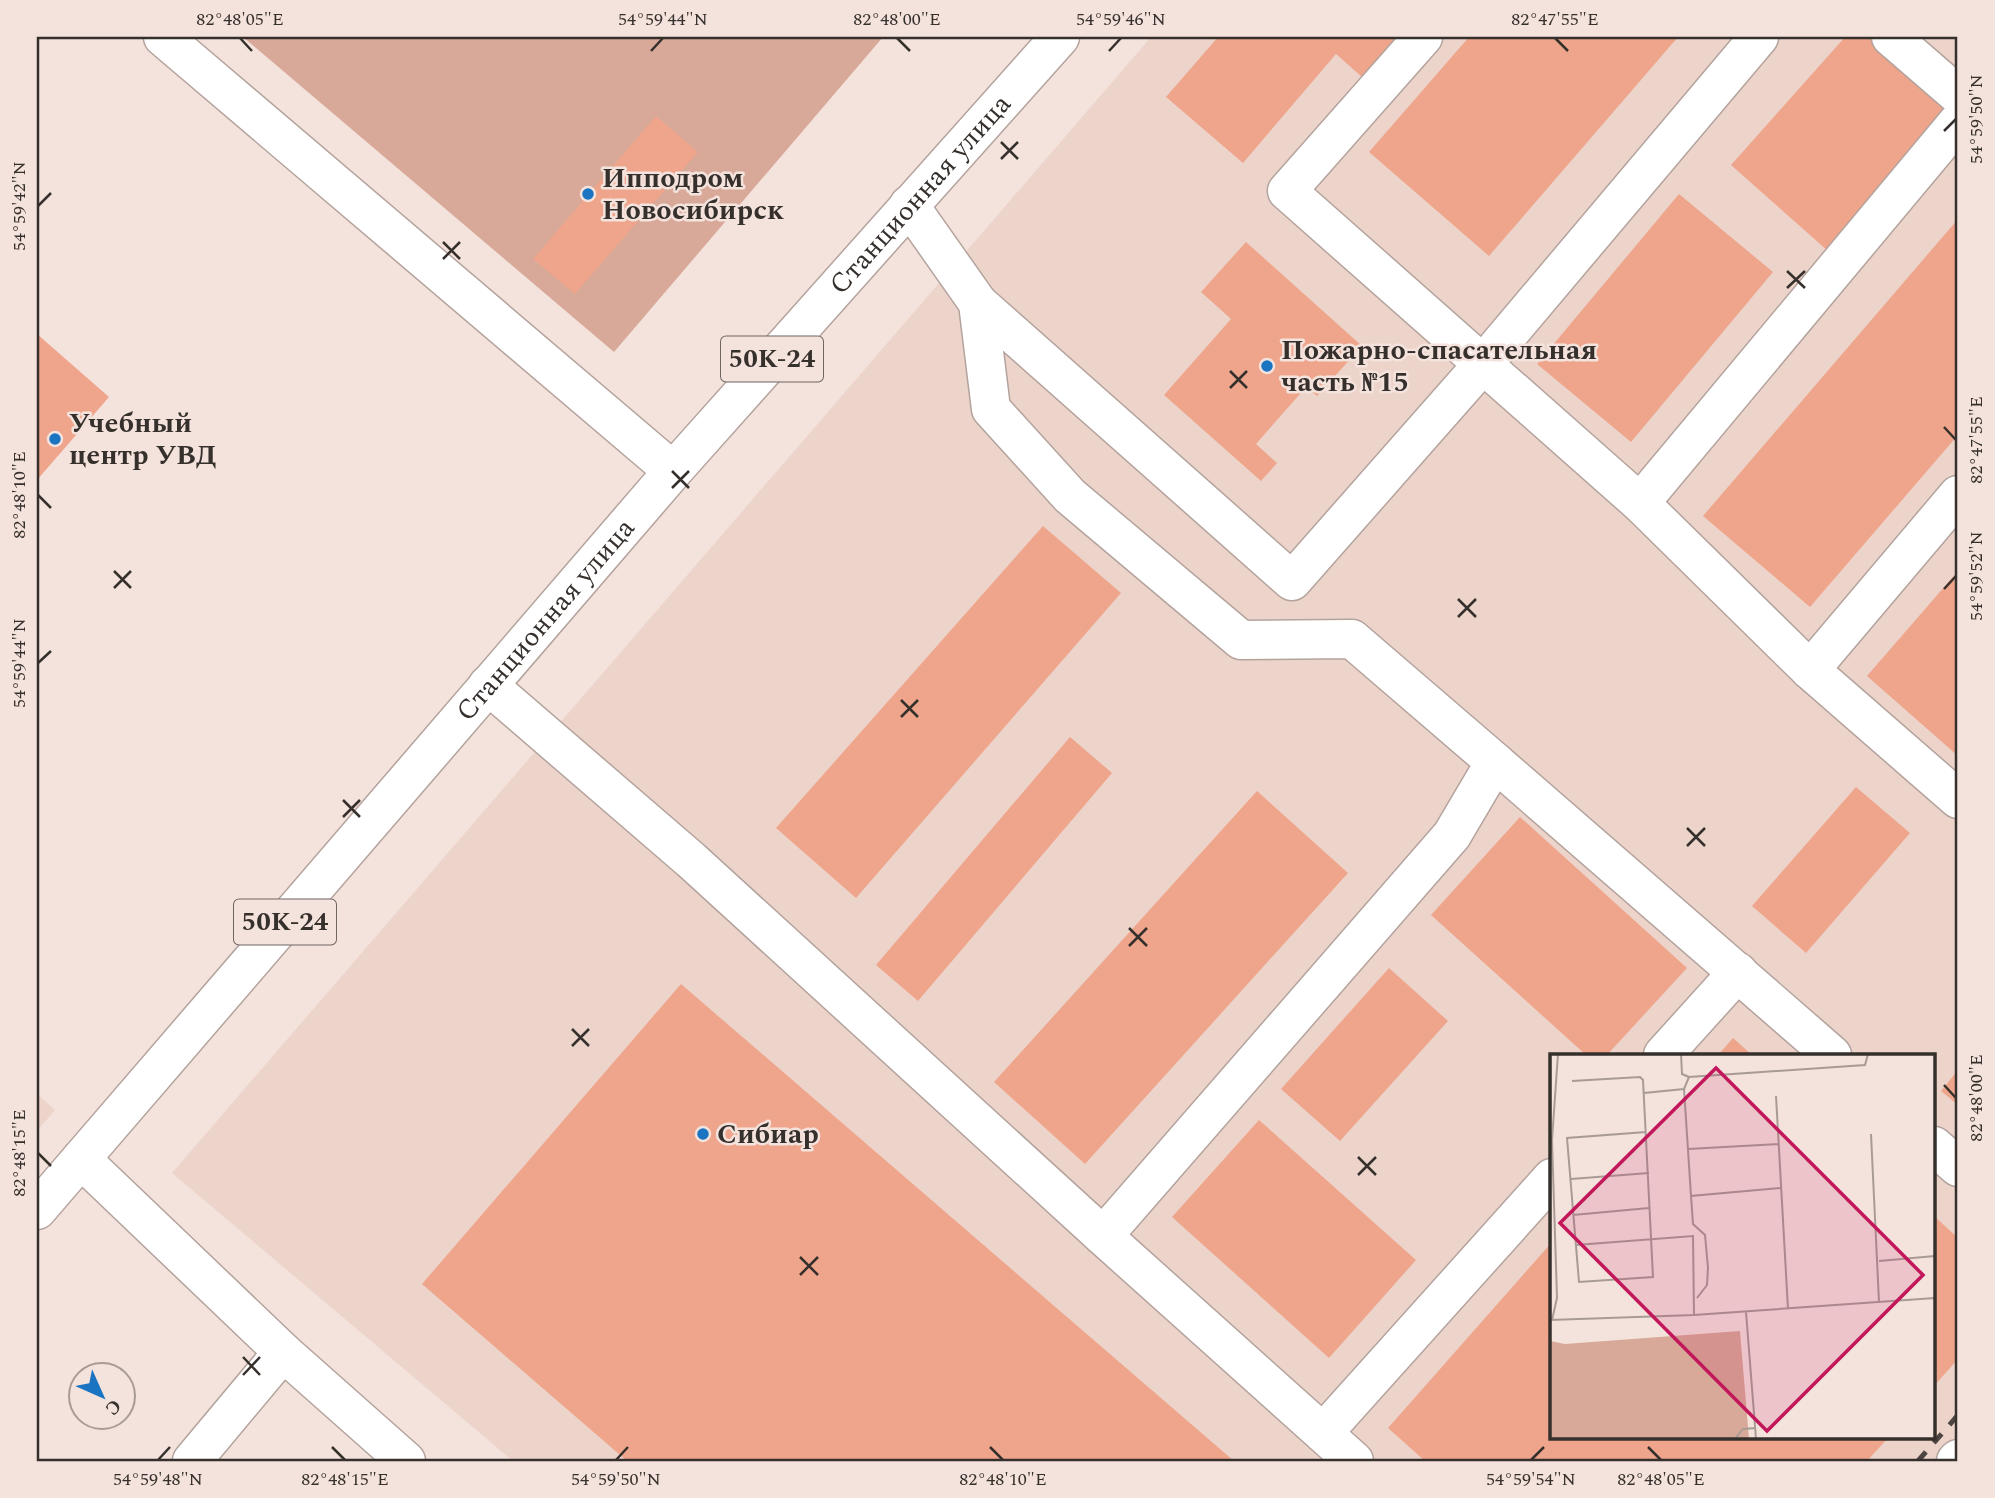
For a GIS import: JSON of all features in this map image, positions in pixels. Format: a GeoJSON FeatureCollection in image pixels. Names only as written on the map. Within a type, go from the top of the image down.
{"type":"FeatureCollection","features":[{"type":"Feature","properties":{"kind":"main road"},"geometry":{"type":"LineString","coordinates":[[163,37],[673,471]]}},
{"type":"Feature","properties":{"kind":"main road","name":"Станционная улица"},"geometry":{"type":"LineString","coordinates":[[37,1210],[673,471],[1060,37]]}},
{"type":"Feature","properties":{"kind":"main road"},"geometry":{"type":"LineString","coordinates":[[1423,37],[1287,191],[1640,503],[1810,670],[1958,799]]}},
{"type":"Feature","properties":{"kind":"main road"},"geometry":{"type":"LineString","coordinates":[[909,205],[978,303],[1292,581],[1483,364],[1759,37]]}},
{"type":"Feature","properties":{"kind":"main road"},"geometry":{"type":"LineString","coordinates":[[1891,37],[1958,94]]}},
{"type":"Feature","properties":{"kind":"main road"},"geometry":{"type":"LineString","coordinates":[[1640,503],[1958,122]]}},
{"type":"Feature","properties":{"kind":"main road"},"geometry":{"type":"LineString","coordinates":[[978,303],[991,408],[1070,496],[1241,640],[1352,639],[1831,1054]]}},
{"type":"Feature","properties":{"kind":"main road"},"geometry":{"type":"LineString","coordinates":[[1810,670],[1958,495]]}},
{"type":"Feature","properties":{"kind":"main road"},"geometry":{"type":"LineString","coordinates":[[488,685],[691,860],[1103,1237],[1354,1461]]}},
{"type":"Feature","properties":{"kind":"main road"},"geometry":{"type":"LineString","coordinates":[[1103,1237],[1452,835],[1495,762]]}},
{"type":"Feature","properties":{"kind":"main road"},"geometry":{"type":"LineString","coordinates":[[1664,1054],[1738,972]]}},
{"type":"Feature","properties":{"kind":"main road"},"geometry":{"type":"LineString","coordinates":[[1936,1148],[1958,1167]]}},
{"type":"Feature","properties":{"kind":"main road"},"geometry":{"type":"LineString","coordinates":[[81,1159],[283,1352],[407,1461]]}},
{"type":"Feature","properties":{"kind":"main road"},"geometry":{"type":"LineString","coordinates":[[1323,1433],[1550,1180]]}},
{"type":"Feature","properties":{"kind":"main road"},"geometry":{"type":"LineString","coordinates":[[192,1461],[283,1352]]}},
{"type":"Feature","properties":{"kind":"shaded area","name":"Ипподром Новосибирск"},"geometry":{"type":"Polygon","coordinates":[[[243,37],[883,37],[614,352],[243,37]]]}},
{"type":"Feature","properties":{"kind":"shaded area"},"geometry":{"type":"Polygon","coordinates":[[[1151,37],[1958,37],[1958,1461],[513,1461],[172,1173],[1151,37]]]}},
{"type":"Feature","properties":{"kind":"shaded area"},"geometry":{"type":"Polygon","coordinates":[[[37,1094],[55,1110],[37,1131],[37,1094]]]}},
{"type":"Feature","properties":{"kind":"building"},"geometry":{"type":"Polygon","coordinates":[[[1218,37],[1396,37],[1362,77],[1336,54],[1243,163],[1166,97],[1218,37]]]}},
{"type":"Feature","properties":{"kind":"building"},"geometry":{"type":"Polygon","coordinates":[[[1469,37],[1678,37],[1489,256],[1369,152],[1469,37]]]}},
{"type":"Feature","properties":{"kind":"building"},"geometry":{"type":"Polygon","coordinates":[[[1845,37],[1880,37],[1957,105],[1828,251],[1731,165],[1845,37]]]}},
{"type":"Feature","properties":{"kind":"building"},"geometry":{"type":"Polygon","coordinates":[[[656,116],[698,152],[575,294],[533,259],[656,116]]]}},
{"type":"Feature","properties":{"kind":"building"},"geometry":{"type":"Polygon","coordinates":[[[1679,194],[1773,272],[1631,442],[1537,364],[1679,194]]]}},
{"type":"Feature","properties":{"kind":"building"},"geometry":{"type":"Polygon","coordinates":[[[1958,219],[1958,435],[1810,607],[1703,516],[1958,219]]]}},
{"type":"Feature","properties":{"kind":"building","name":"Пожарно-спасательная часть №15"},"geometry":{"type":"Polygon","coordinates":[[[1246,242],[1362,346],[1317,396],[1307,386],[1256,444],[1277,463],[1261,481],[1164,395],[1231,319],[1201,292],[1246,242]]]}},
{"type":"Feature","properties":{"kind":"building","name":"Учебный центр УВД"},"geometry":{"type":"Polygon","coordinates":[[[37,334],[109,397],[37,480],[37,334]]]}},
{"type":"Feature","properties":{"kind":"building"},"geometry":{"type":"Polygon","coordinates":[[[1043,526],[1121,593],[856,898],[776,828],[1043,526]]]}},
{"type":"Feature","properties":{"kind":"building"},"geometry":{"type":"Polygon","coordinates":[[[1958,571],[1958,756],[1867,676],[1958,571]]]}},
{"type":"Feature","properties":{"kind":"building"},"geometry":{"type":"Polygon","coordinates":[[[1070,737],[1112,773],[918,1001],[876,965],[1070,737]]]}},
{"type":"Feature","properties":{"kind":"building"},"geometry":{"type":"Polygon","coordinates":[[[1856,787],[1910,833],[1806,953],[1752,906],[1856,787]]]}},
{"type":"Feature","properties":{"kind":"building"},"geometry":{"type":"Polygon","coordinates":[[[1257,791],[1348,873],[1085,1164],[994,1082],[1257,791]]]}},
{"type":"Feature","properties":{"kind":"building"},"geometry":{"type":"Polygon","coordinates":[[[1520,817],[1687,968],[1608,1054],[1585,1054],[1431,915],[1520,817]]]}},
{"type":"Feature","properties":{"kind":"building"},"geometry":{"type":"Polygon","coordinates":[[[1389,968],[1448,1021],[1340,1141],[1281,1089],[1389,968]]]}},
{"type":"Feature","properties":{"kind":"building","name":"Сибиар"},"geometry":{"type":"Polygon","coordinates":[[[681,984],[1234,1461],[627,1461],[422,1284],[681,984]]]}},
{"type":"Feature","properties":{"kind":"building"},"geometry":{"type":"Polygon","coordinates":[[[1733,1038],[1751,1054],[1719,1054],[1733,1038]]]}},
{"type":"Feature","properties":{"kind":"building"},"geometry":{"type":"Polygon","coordinates":[[[1958,1070],[1958,1105],[1941,1091],[1958,1070]]]}},
{"type":"Feature","properties":{"kind":"building"},"geometry":{"type":"Polygon","coordinates":[[[1259,1120],[1416,1260],[1329,1358],[1172,1217],[1259,1120]]]}},
{"type":"Feature","properties":{"kind":"building"},"geometry":{"type":"Polygon","coordinates":[[[1936,1218],[1958,1238],[1958,1359],[1936,1384],[1936,1218]]]}},
{"type":"Feature","properties":{"kind":"building"},"geometry":{"type":"Polygon","coordinates":[[[1550,1244],[1550,1438],[1888,1438],[1867,1461],[1425,1461],[1388,1428],[1550,1244]]]}},
{"type":"Feature","properties":{"kind":"railway"},"geometry":{"type":"LineString","coordinates":[[1918,1461],[1958,1415]]}},
{"type":"Feature","properties":{"kind":"place","name":"Ипподром Новосибирск"},"geometry":{"type":"Point","coordinates":[588,194]}},
{"type":"Feature","properties":{"kind":"place","name":"Пожарно-спасательная часть №15"},"geometry":{"type":"Point","coordinates":[1267,366]}},
{"type":"Feature","properties":{"kind":"place","name":"Учебный центр УВД"},"geometry":{"type":"Point","coordinates":[55,439]}},
{"type":"Feature","properties":{"kind":"place","name":"Сибиар"},"geometry":{"type":"Point","coordinates":[703,1134]}}]}
